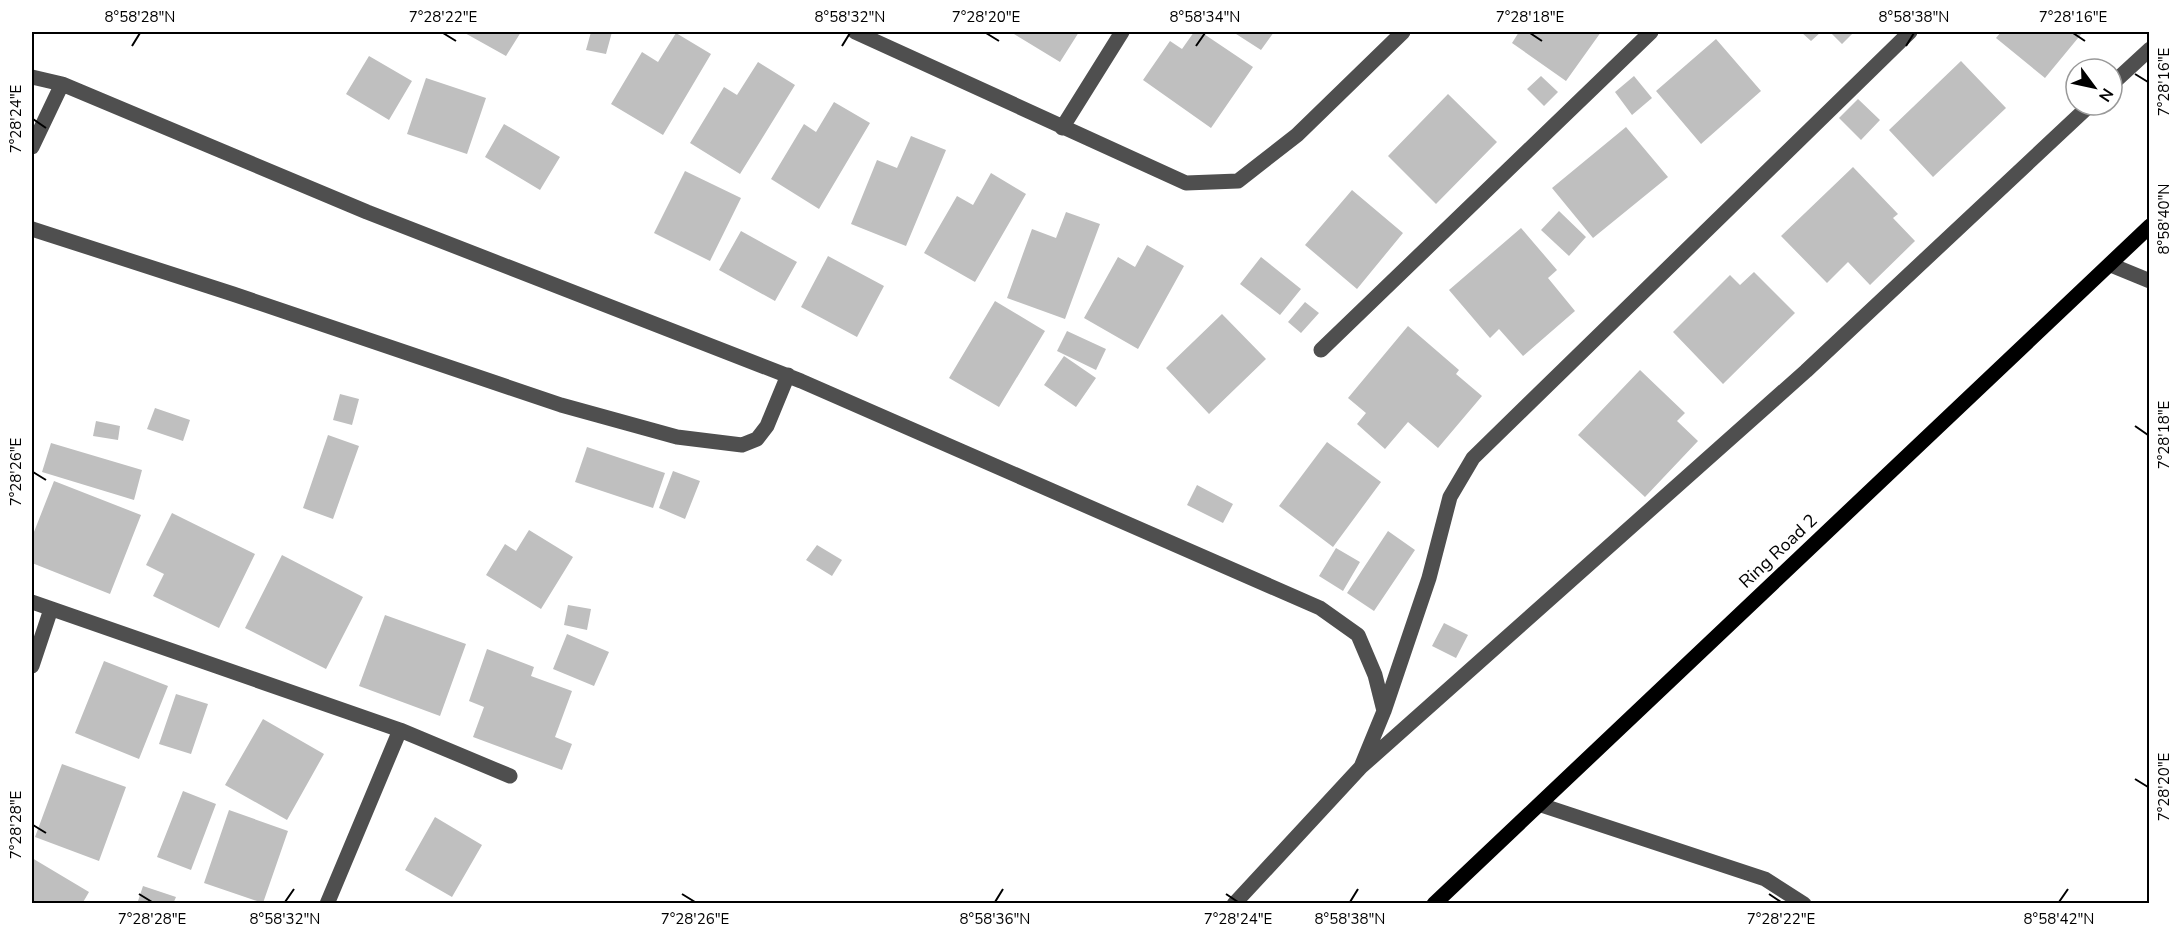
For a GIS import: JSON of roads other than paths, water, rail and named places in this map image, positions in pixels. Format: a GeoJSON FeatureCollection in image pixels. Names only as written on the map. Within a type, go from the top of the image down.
{"type":"FeatureCollection","features":[{"type":"Feature","properties":{"kind":"main road","name":"Ring Road 2"},"geometry":{"type":"LineString","coordinates":[[1434,903],[2150,226]]}},
{"type":"Feature","properties":{"kind":"street"},"geometry":{"type":"LineString","coordinates":[[855,32],[1186,183],[1238,180],[1297,135],[1403,32]]}},
{"type":"Feature","properties":{"kind":"street"},"geometry":{"type":"LineString","coordinates":[[1062,128],[1122,32]]}},
{"type":"Feature","properties":{"kind":"street"},"geometry":{"type":"LineString","coordinates":[[1321,350],[1651,32]]}},
{"type":"Feature","properties":{"kind":"street"},"geometry":{"type":"LineString","coordinates":[[1360,767],[1384,711],[1429,578],[1450,497],[1473,458],[1910,32]]}},
{"type":"Feature","properties":{"kind":"street"},"geometry":{"type":"LineString","coordinates":[[2124,73],[2150,49]]}},
{"type":"Feature","properties":{"kind":"street"},"geometry":{"type":"LineString","coordinates":[[32,77],[62,84],[367,212],[788,375],[1320,608],[1358,635],[1376,675],[1384,711]]}},
{"type":"Feature","properties":{"kind":"street"},"geometry":{"type":"LineString","coordinates":[[32,147],[62,84]]}},
{"type":"Feature","properties":{"kind":"street"},"geometry":{"type":"LineString","coordinates":[[1234,903],[1360,767],[1806,371],[2077,117]]}},
{"type":"Feature","properties":{"kind":"street"},"geometry":{"type":"LineString","coordinates":[[32,229],[561,405],[676,437],[742,445],[756,438],[767,426],[788,375]]}},
{"type":"Feature","properties":{"kind":"street"},"geometry":{"type":"LineString","coordinates":[[2111,265],[2150,281]]}},
{"type":"Feature","properties":{"kind":"street"},"geometry":{"type":"LineString","coordinates":[[32,602],[400,730],[510,776]]}},
{"type":"Feature","properties":{"kind":"street"},"geometry":{"type":"LineString","coordinates":[[32,666],[51,609]]}},
{"type":"Feature","properties":{"kind":"street"},"geometry":{"type":"LineString","coordinates":[[327,903],[400,730]]}},
{"type":"Feature","properties":{"kind":"street"},"geometry":{"type":"LineString","coordinates":[[1540,805],[1765,879],[1804,903]]}}]}
